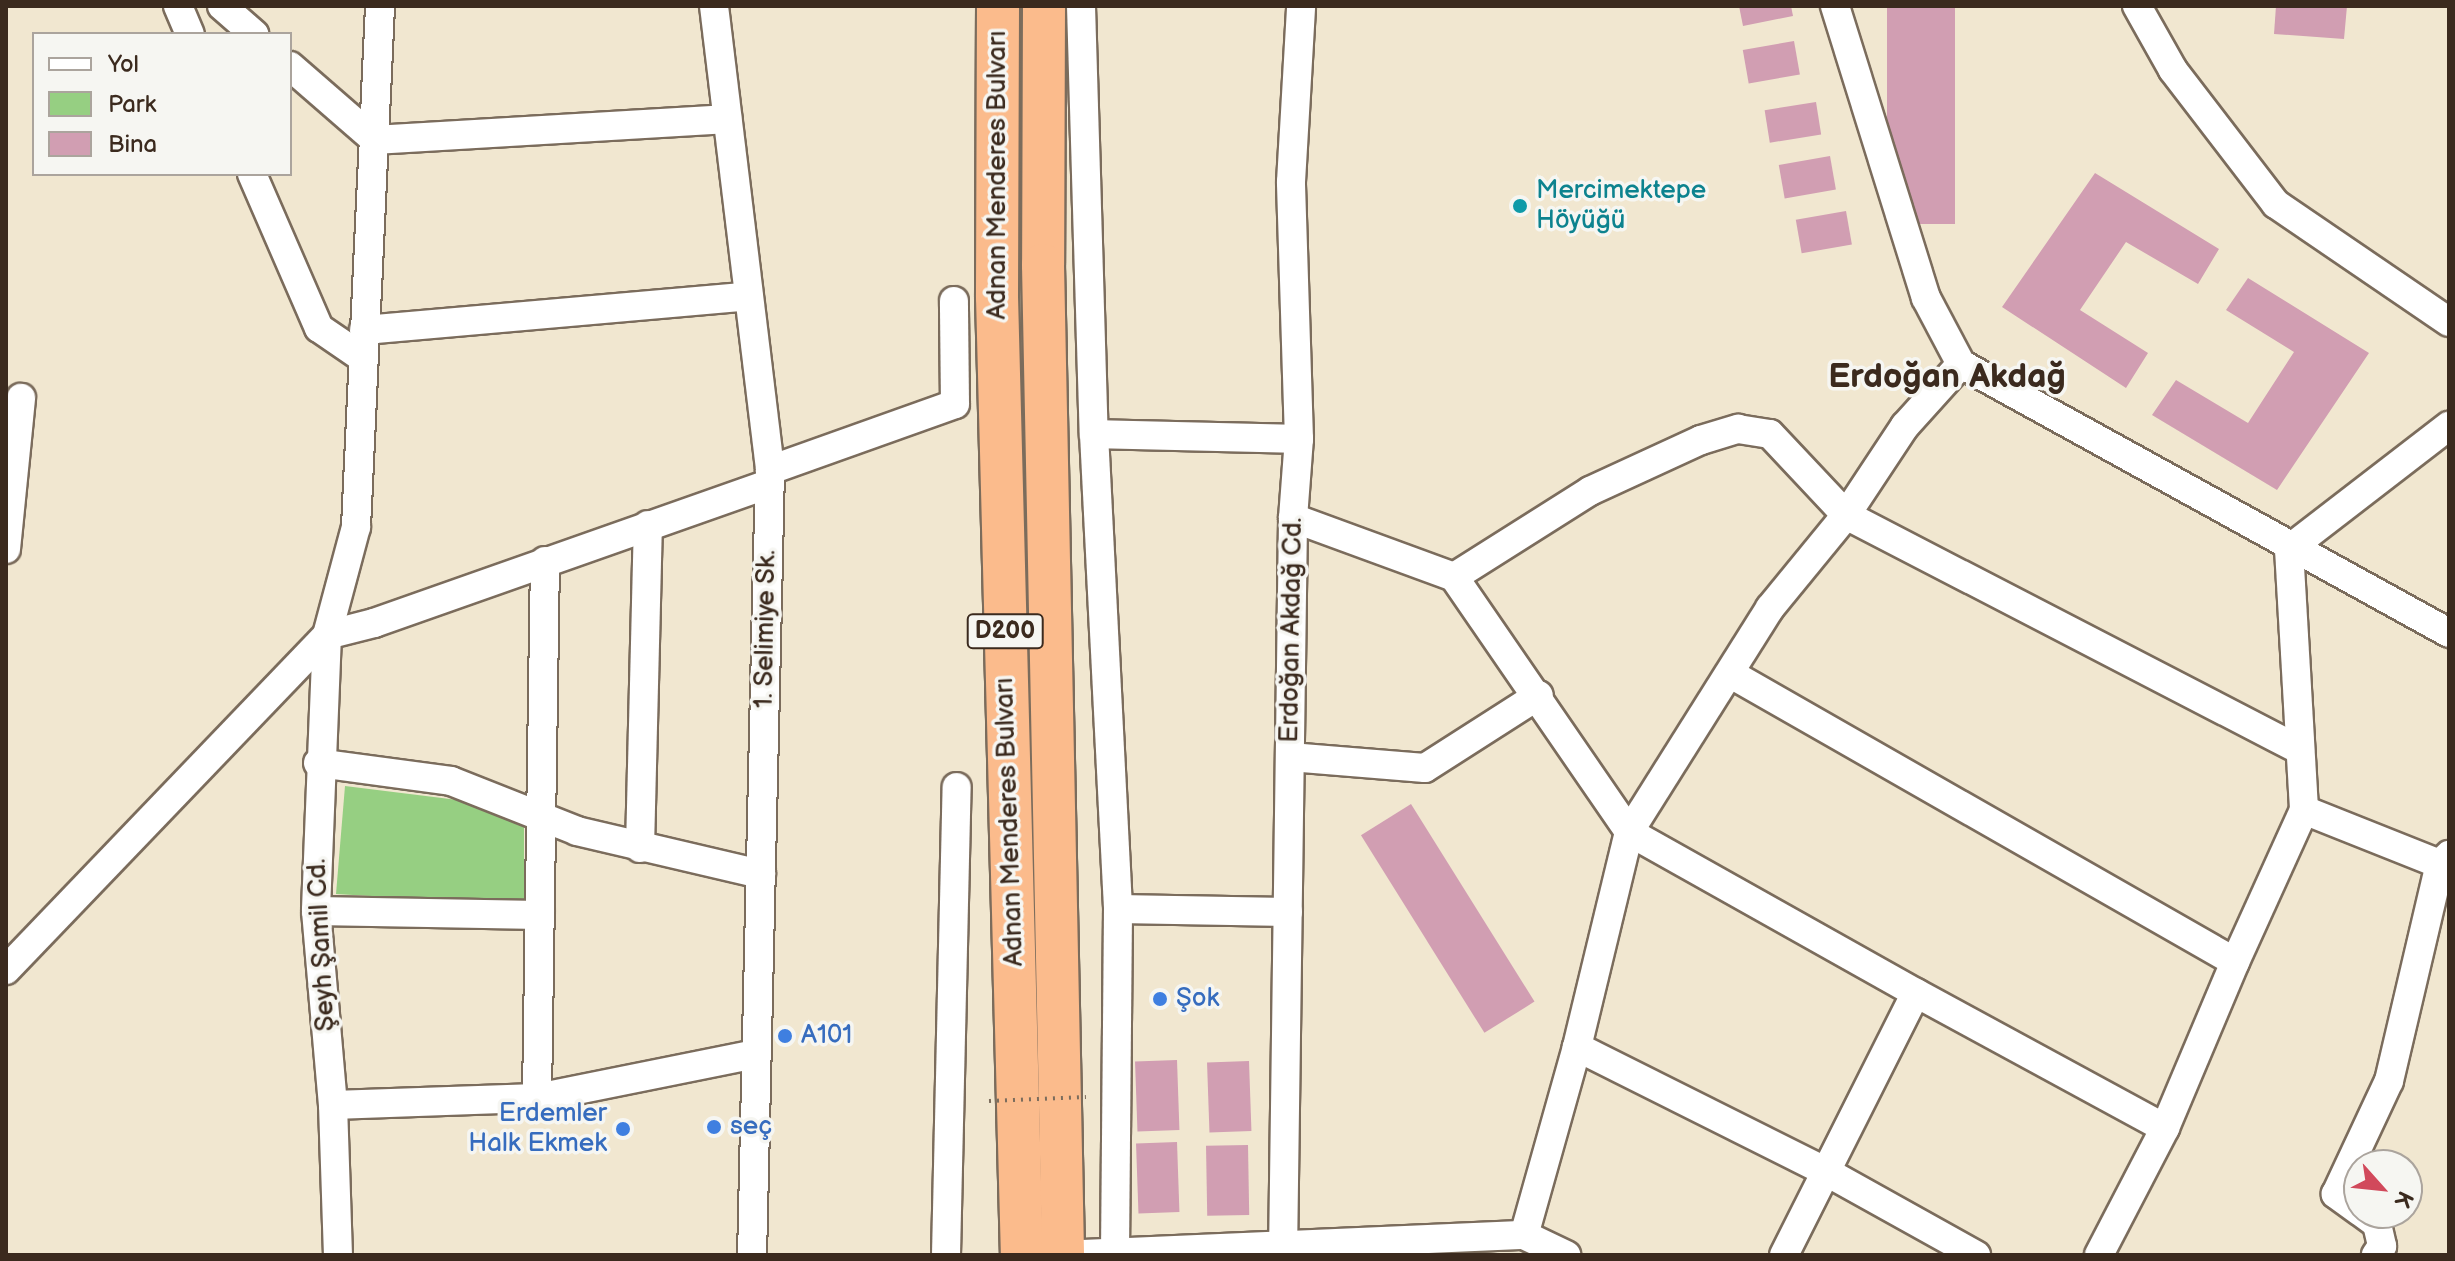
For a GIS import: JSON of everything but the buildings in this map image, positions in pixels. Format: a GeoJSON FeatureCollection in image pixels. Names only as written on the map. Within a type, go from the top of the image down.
{"type":"FeatureCollection","features":[{"type":"Feature","properties":{"kind":"highway","name":"Adnan Menderes Bulvarı"},"geometry":{"type":"LineString","coordinates":[[998,6],[997,313],[1022,1255]]}},
{"type":"Feature","properties":{"kind":"highway","name":"Adnan Menderes Bulvarı"},"geometry":{"type":"LineString","coordinates":[[1044,6],[1043,168],[1063,1255]]}},
{"type":"Feature","properties":{"kind":"street"},"geometry":{"type":"LineString","coordinates":[[178,6],[189,32]]}},
{"type":"Feature","properties":{"kind":"street"},"geometry":{"type":"LineString","coordinates":[[222,6],[252,32]]}},
{"type":"Feature","properties":{"kind":"street","name":"Şeyh Şamil Cd."},"geometry":{"type":"LineString","coordinates":[[338,1255],[333,1105],[316,911],[318,763],[327,635],[356,527],[380,6]]}},
{"type":"Feature","properties":{"kind":"street","name":"1. Selimiye Sk."},"geometry":{"type":"LineString","coordinates":[[714,6],[770,477],[752,1255]]}},
{"type":"Feature","properties":{"kind":"street"},"geometry":{"type":"LineString","coordinates":[[1081,6],[1094,434],[1118,909],[1115,1254]]}},
{"type":"Feature","properties":{"kind":"street","name":"Erdoğan Akdağ Cd."},"geometry":{"type":"LineString","coordinates":[[1283,1251],[1293,518],[1299,439],[1291,182],[1301,6]]}},
{"type":"Feature","properties":{"kind":"street"},"geometry":{"type":"LineString","coordinates":[[1835,6],[1926,298],[1961,364],[2289,549],[2449,633]]}},
{"type":"Feature","properties":{"kind":"street"},"geometry":{"type":"LineString","coordinates":[[2137,6],[2173,70],[2276,204],[2449,322]]}},
{"type":"Feature","properties":{"kind":"street"},"geometry":{"type":"LineString","coordinates":[[292,68],[375,140],[727,119]]}},
{"type":"Feature","properties":{"kind":"street"},"geometry":{"type":"LineString","coordinates":[[1043,168],[1084,169]]}},
{"type":"Feature","properties":{"kind":"street"},"geometry":{"type":"LineString","coordinates":[[253,176],[319,328],[364,344],[749,296]]}},
{"type":"Feature","properties":{"kind":"street"},"geometry":{"type":"LineString","coordinates":[[6,970],[17,940],[327,635],[374,623],[648,525],[955,404],[954,301]]}},
{"type":"Feature","properties":{"kind":"street"},"geometry":{"type":"LineString","coordinates":[[1524,1235],[1577,1047],[1629,832],[1770,608],[1846,515],[1905,426],[1961,364]]}},
{"type":"Feature","properties":{"kind":"street"},"geometry":{"type":"LineString","coordinates":[[6,549],[21,398]]}},
{"type":"Feature","properties":{"kind":"street"},"geometry":{"type":"LineString","coordinates":[[2289,549],[2449,426]]}},
{"type":"Feature","properties":{"kind":"street"},"geometry":{"type":"LineString","coordinates":[[1454,577],[1590,491],[1738,429],[1770,434],[1846,515],[2300,750]]}},
{"type":"Feature","properties":{"kind":"street"},"geometry":{"type":"LineString","coordinates":[[1094,434],[1299,439]]}},
{"type":"Feature","properties":{"kind":"street"},"geometry":{"type":"LineString","coordinates":[[1293,518],[1454,577],[1539,695],[1629,832],[2165,1128]]}},
{"type":"Feature","properties":{"kind":"street"},"geometry":{"type":"LineString","coordinates":[[640,848],[648,525]]}},
{"type":"Feature","properties":{"kind":"street"},"geometry":{"type":"LineString","coordinates":[[2099,1255],[2165,1128],[2304,810],[2289,549]]}},
{"type":"Feature","properties":{"kind":"street"},"geometry":{"type":"LineString","coordinates":[[537,1098],[545,561]]}},
{"type":"Feature","properties":{"kind":"street"},"geometry":{"type":"LineString","coordinates":[[1731,674],[2235,962]]}},
{"type":"Feature","properties":{"kind":"street"},"geometry":{"type":"LineString","coordinates":[[1290,757],[1425,768],[1539,695]]}},
{"type":"Feature","properties":{"kind":"street"},"geometry":{"type":"LineString","coordinates":[[318,763],[451,781],[541,817],[640,848],[761,874]]}},
{"type":"Feature","properties":{"kind":"street"},"geometry":{"type":"LineString","coordinates":[[946,1255],[957,787]]}},
{"type":"Feature","properties":{"kind":"street"},"geometry":{"type":"LineString","coordinates":[[2304,810],[2445,859],[2389,1081],[2357,1149]]}},
{"type":"Feature","properties":{"kind":"street"},"geometry":{"type":"LineString","coordinates":[[1118,909],[1288,912]]}},
{"type":"Feature","properties":{"kind":"street"},"geometry":{"type":"LineString","coordinates":[[316,911],[540,915]]}},
{"type":"Feature","properties":{"kind":"street"},"geometry":{"type":"LineString","coordinates":[[1784,1255],[1916,993]]}},
{"type":"Feature","properties":{"kind":"street"},"geometry":{"type":"LineString","coordinates":[[1577,1047],[1825,1171],[1976,1255]]}},
{"type":"Feature","properties":{"kind":"street"},"geometry":{"type":"LineString","coordinates":[[333,1105],[537,1098],[756,1054]]}},
{"type":"Feature","properties":{"kind":"street"},"geometry":{"type":"LineString","coordinates":[[2343,1179],[2336,1194],[2343,1199]]}},
{"type":"Feature","properties":{"kind":"street"},"geometry":{"type":"LineString","coordinates":[[2376,1255],[2382,1246],[2378,1229]]}},
{"type":"Feature","properties":{"kind":"street"},"geometry":{"type":"LineString","coordinates":[[1063,1255],[1283,1251],[1524,1235],[1566,1255]]}},
{"type":"Feature","properties":{"kind":"path"},"geometry":{"type":"LineString","coordinates":[[989,1101],[1086,1097]]}},
{"type":"Feature","properties":{"kind":"green space"},"geometry":{"type":"Polygon","coordinates":[[[345,786],[466,801],[524,820],[524,905],[336,894],[345,786]]]}},
{"type":"Feature","properties":{"kind":"place","name":"Mercimektepe Höyüğü"},"geometry":{"type":"Point","coordinates":[1520,206]}},
{"type":"Feature","properties":{"kind":"place","name":"Şok"},"geometry":{"type":"Point","coordinates":[1160,999]}},
{"type":"Feature","properties":{"kind":"place","name":"A101"},"geometry":{"type":"Point","coordinates":[785,1036]}},
{"type":"Feature","properties":{"kind":"place","name":"seç"},"geometry":{"type":"Point","coordinates":[714,1127]}},
{"type":"Feature","properties":{"kind":"place","name":"Erdemler Halk Ekmek"},"geometry":{"type":"Point","coordinates":[623,1129]}},
{"type":"Feature","properties":{"kind":"district","name":"Erdoğan Akdağ"},"geometry":{"type":"Point","coordinates":[1947,377]}}]}
